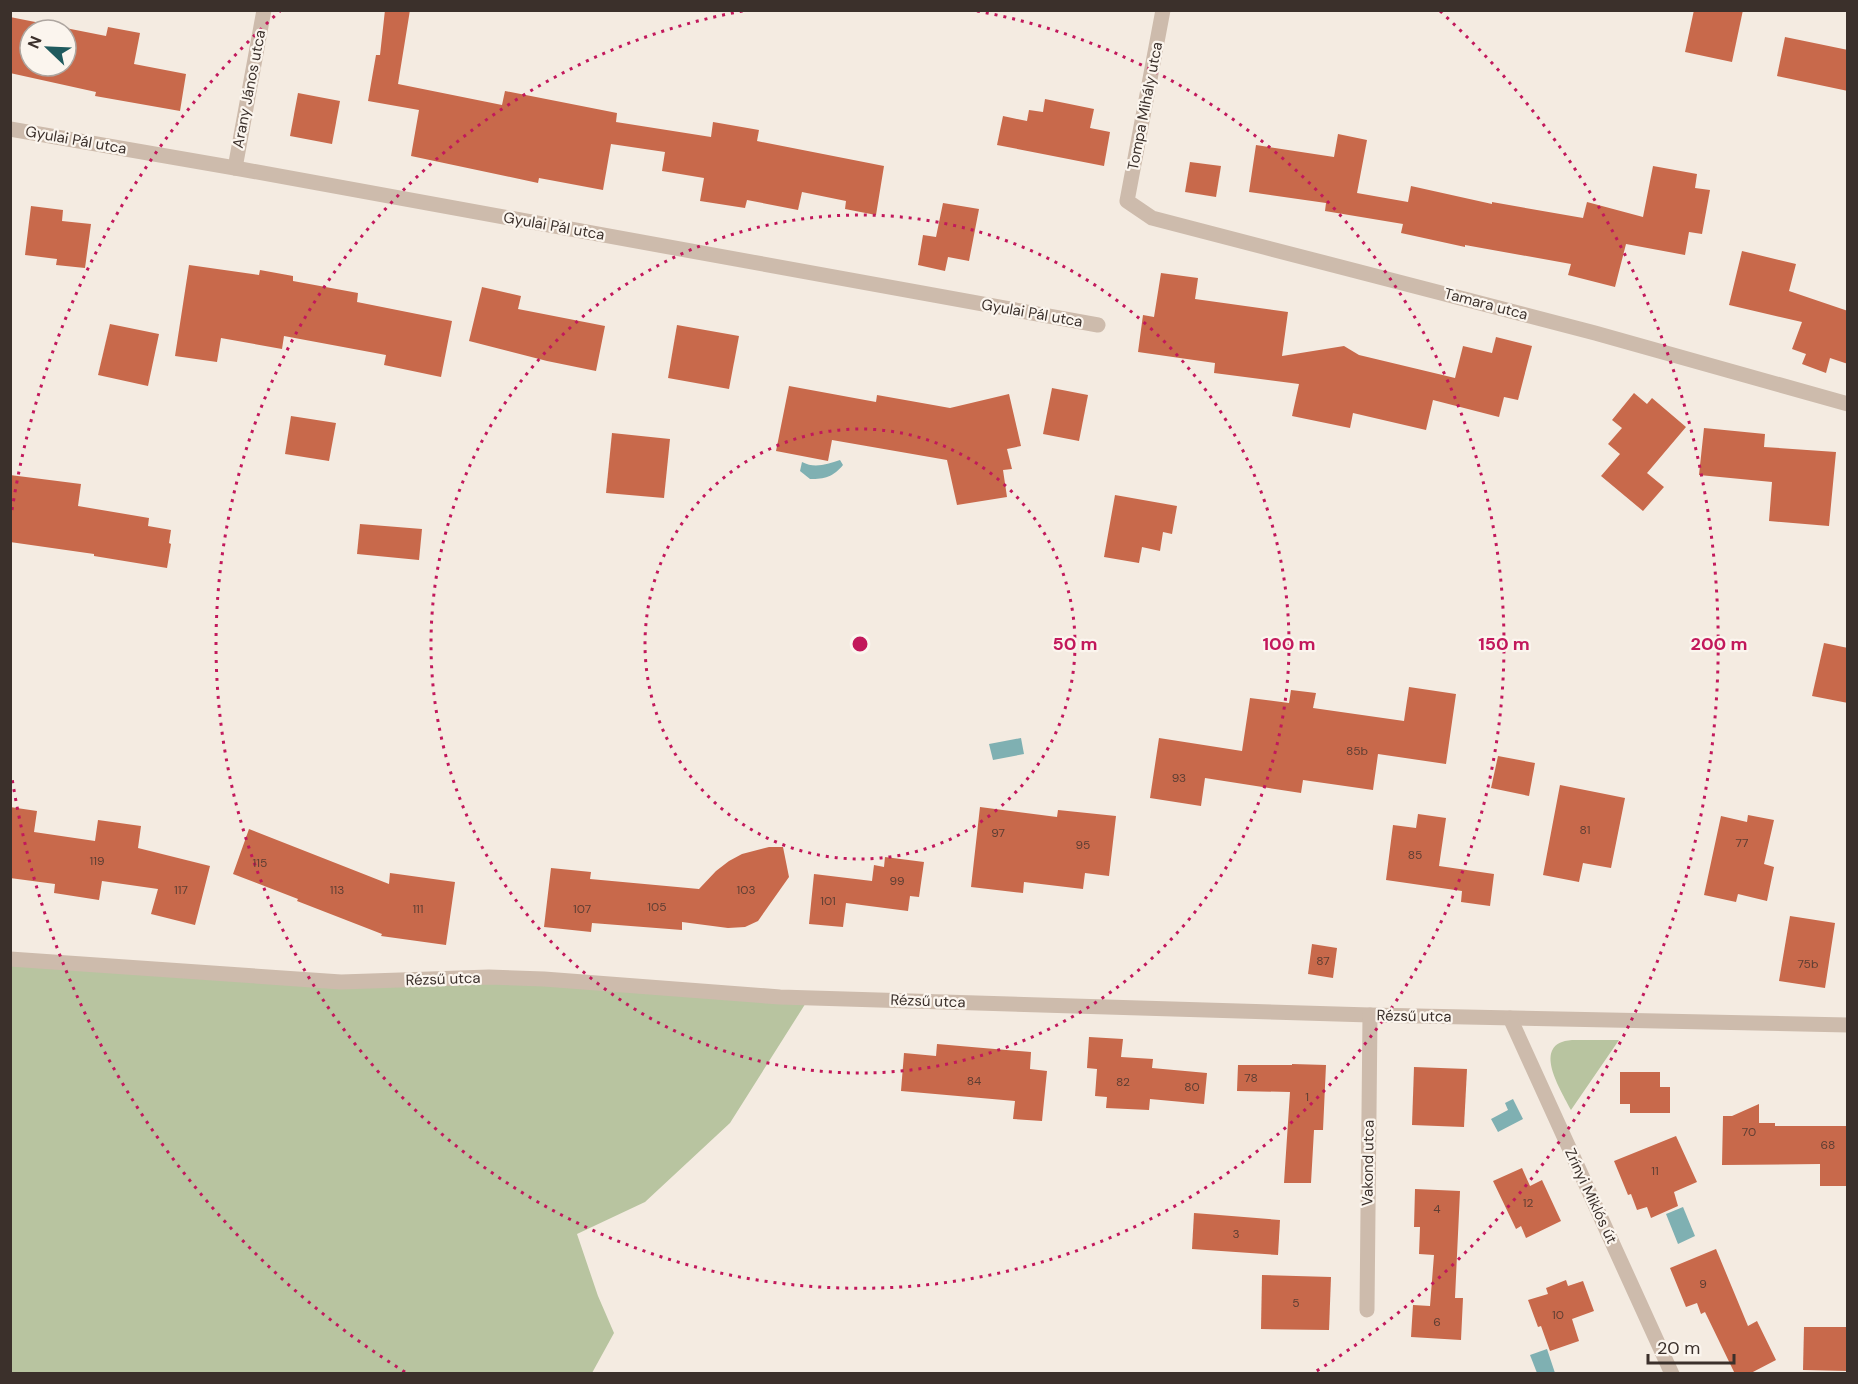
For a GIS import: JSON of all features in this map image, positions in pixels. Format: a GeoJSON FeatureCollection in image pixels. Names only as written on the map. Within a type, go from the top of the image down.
{"type":"FeatureCollection","features":[{"type":"Feature","properties":{"kind":"street","name":"Arany János utca"},"geometry":{"type":"LineString","coordinates":[[234,168],[264,10]]}},
{"type":"Feature","properties":{"kind":"street","name":"Tompa Mihály utca"},"geometry":{"type":"LineString","coordinates":[[1127,201],[1163,10]]}},
{"type":"Feature","properties":{"kind":"street","name":"Gyulai Pál utca"},"geometry":{"type":"LineString","coordinates":[[10,129],[1098,325]]}},
{"type":"Feature","properties":{"kind":"street","name":"Tamara utca"},"geometry":{"type":"LineString","coordinates":[[1127,201],[1152,218],[1595,333],[1848,404]]}},
{"type":"Feature","properties":{"kind":"street","name":"Rézsű utca"},"geometry":{"type":"LineString","coordinates":[[10,959],[341,982],[489,977],[780,997],[1370,1015],[1848,1025]]}},
{"type":"Feature","properties":{"kind":"street","name":"Vakond utca"},"geometry":{"type":"LineString","coordinates":[[1367,1310],[1370,1015]]}},
{"type":"Feature","properties":{"kind":"street","name":"Zrínyi Miklós út"},"geometry":{"type":"LineString","coordinates":[[1510,1018],[1672,1374]]}},
{"type":"Feature","properties":{"kind":"green space"},"geometry":{"type":"Polygon","coordinates":[[[10,959],[809,998],[730,1123],[645,1202],[577,1234],[598,1296],[614,1333],[592,1373],[11,1374],[10,959]]]}},
{"type":"Feature","properties":{"kind":"green space"},"geometry":{"type":"Polygon","coordinates":[[[1572,1040],[1619,1040],[1571,1110],[1556,1080],[1551,1058],[1553,1049],[1559,1043],[1572,1040]]]}},
{"type":"Feature","properties":{"kind":"water"},"geometry":{"type":"Polygon","coordinates":[[[840,460],[843,465],[832,475],[824,478],[810,479],[800,471],[802,462],[816,465],[840,460]]]}},
{"type":"Feature","properties":{"kind":"water"},"geometry":{"type":"Polygon","coordinates":[[[1021,738],[1024,754],[993,760],[989,744],[1021,738]]]}},
{"type":"Feature","properties":{"kind":"water"},"geometry":{"type":"Polygon","coordinates":[[[1513,1099],[1523,1119],[1498,1132],[1491,1119],[1508,1110],[1505,1103],[1513,1099]]]}},
{"type":"Feature","properties":{"kind":"water"},"geometry":{"type":"Polygon","coordinates":[[[1683,1207],[1695,1236],[1678,1244],[1666,1214],[1683,1207]]]}},
{"type":"Feature","properties":{"kind":"water"},"geometry":{"type":"Polygon","coordinates":[[[1547,1349],[1555,1373],[1537,1373],[1530,1355],[1547,1349]]]}},
{"type":"Feature","properties":{"kind":"building"},"geometry":{"type":"Polygon","coordinates":[[[385,10],[410,10],[398,84],[502,105],[505,91],[617,113],[616,122],[711,137],[713,122],[759,130],[757,141],[884,166],[876,215],[845,209],[846,201],[802,192],[798,210],[747,200],[745,208],[700,201],[704,178],[662,171],[665,152],[611,144],[603,190],[539,178],[538,183],[411,156],[419,110],[368,101],[376,55],[380,55],[385,10]]]}},
{"type":"Feature","properties":{"kind":"building"},"geometry":{"type":"Polygon","coordinates":[[[1694,10],[1743,10],[1732,62],[1685,52],[1694,10]]]}},
{"type":"Feature","properties":{"kind":"building"},"geometry":{"type":"Polygon","coordinates":[[[10,17],[18,19],[18,75],[10,73],[10,17]]]}},
{"type":"Feature","properties":{"kind":"building"},"geometry":{"type":"Polygon","coordinates":[[[108,27],[140,33],[134,64],[186,74],[180,111],[95,96],[96,92],[33,78],[78,78],[78,30],[106,36],[108,27]]]}},
{"type":"Feature","properties":{"kind":"building"},"geometry":{"type":"Polygon","coordinates":[[[1785,37],[1848,50],[1848,91],[1777,76],[1785,37]]]}},
{"type":"Feature","properties":{"kind":"building"},"geometry":{"type":"Polygon","coordinates":[[[298,93],[340,101],[332,144],[290,136],[298,93]]]}},
{"type":"Feature","properties":{"kind":"building"},"geometry":{"type":"Polygon","coordinates":[[[1045,99],[1094,109],[1090,128],[1110,132],[1104,166],[997,145],[1003,116],[1027,121],[1029,110],[1043,112],[1045,99]]]}},
{"type":"Feature","properties":{"kind":"building"},"geometry":{"type":"Polygon","coordinates":[[[1338,134],[1367,140],[1357,193],[1408,202],[1411,186],[1492,204],[1492,202],[1583,218],[1587,202],[1643,217],[1653,166],[1697,174],[1695,188],[1710,190],[1702,234],[1689,232],[1685,255],[1626,244],[1615,287],[1568,275],[1571,264],[1465,245],[1465,247],[1401,233],[1403,224],[1325,211],[1326,203],[1249,192],[1256,145],[1334,157],[1338,134]]]}},
{"type":"Feature","properties":{"kind":"building"},"geometry":{"type":"Polygon","coordinates":[[[1190,162],[1221,166],[1216,197],[1185,192],[1190,162]]]}},
{"type":"Feature","properties":{"kind":"building"},"geometry":{"type":"Polygon","coordinates":[[[943,203],[979,209],[969,261],[948,257],[945,271],[918,265],[923,235],[936,237],[943,203]]]}},
{"type":"Feature","properties":{"kind":"building"},"geometry":{"type":"Polygon","coordinates":[[[31,206],[63,210],[62,221],[91,224],[85,268],[56,265],[57,259],[25,255],[31,206]]]}},
{"type":"Feature","properties":{"kind":"building"},"geometry":{"type":"Polygon","coordinates":[[[1742,251],[1796,264],[1789,291],[1848,311],[1848,364],[1830,358],[1826,373],[1802,364],[1806,354],[1792,349],[1802,322],[1729,305],[1742,251]]]}},
{"type":"Feature","properties":{"kind":"building"},"geometry":{"type":"Polygon","coordinates":[[[189,265],[259,275],[260,270],[293,276],[293,281],[358,293],[357,302],[452,321],[441,377],[384,365],[386,355],[284,336],[282,349],[221,338],[217,362],[175,356],[189,265]]]}},
{"type":"Feature","properties":{"kind":"building"},"geometry":{"type":"Polygon","coordinates":[[[1161,273],[1198,278],[1195,299],[1288,312],[1282,356],[1344,346],[1359,355],[1455,378],[1463,346],[1492,353],[1496,337],[1532,346],[1518,400],[1504,397],[1499,417],[1433,400],[1426,430],[1353,413],[1350,428],[1292,416],[1299,384],[1214,373],[1215,363],[1138,352],[1143,315],[1154,317],[1161,273]]]}},
{"type":"Feature","properties":{"kind":"building"},"geometry":{"type":"Polygon","coordinates":[[[482,287],[521,296],[518,309],[605,326],[596,371],[469,341],[482,287]]]}},
{"type":"Feature","properties":{"kind":"building"},"geometry":{"type":"Polygon","coordinates":[[[110,324],[159,334],[148,386],[98,375],[110,324]]]}},
{"type":"Feature","properties":{"kind":"building"},"geometry":{"type":"Polygon","coordinates":[[[677,325],[739,336],[729,389],[668,378],[677,325]]]}},
{"type":"Feature","properties":{"kind":"building"},"geometry":{"type":"Polygon","coordinates":[[[789,386],[876,402],[877,395],[950,408],[1009,394],[1021,446],[1007,449],[1012,469],[1003,470],[1007,497],[957,505],[947,460],[832,440],[828,461],[776,451],[789,386]]]}},
{"type":"Feature","properties":{"kind":"building"},"geometry":{"type":"Polygon","coordinates":[[[1052,388],[1088,395],[1079,441],[1043,434],[1052,388]]]}},
{"type":"Feature","properties":{"kind":"building"},"geometry":{"type":"Polygon","coordinates":[[[1634,393],[1647,404],[1652,398],[1686,427],[1647,473],[1664,487],[1643,511],[1601,476],[1620,454],[1608,444],[1622,428],[1612,420],[1634,393]]]}},
{"type":"Feature","properties":{"kind":"building"},"geometry":{"type":"Polygon","coordinates":[[[291,416],[336,423],[329,461],[285,454],[291,416]]]}},
{"type":"Feature","properties":{"kind":"building"},"geometry":{"type":"Polygon","coordinates":[[[1704,428],[1765,434],[1764,447],[1836,452],[1829,526],[1769,521],[1772,482],[1699,475],[1704,428]]]}},
{"type":"Feature","properties":{"kind":"building"},"geometry":{"type":"Polygon","coordinates":[[[612,433],[670,439],[664,498],[606,493],[612,433]]]}},
{"type":"Feature","properties":{"kind":"building"},"geometry":{"type":"Polygon","coordinates":[[[10,475],[81,484],[78,506],[149,518],[148,526],[171,530],[167,568],[94,556],[94,554],[10,542],[10,475]]]}},
{"type":"Feature","properties":{"kind":"building"},"geometry":{"type":"Polygon","coordinates":[[[1115,495],[1177,506],[1172,534],[1163,532],[1160,551],[1142,547],[1139,563],[1104,557],[1115,495]]]}},
{"type":"Feature","properties":{"kind":"building"},"geometry":{"type":"Polygon","coordinates":[[[360,524],[422,529],[419,560],[357,554],[360,524]]]}},
{"type":"Feature","properties":{"kind":"building"},"geometry":{"type":"Polygon","coordinates":[[[1824,643],[1848,648],[1848,703],[1812,696],[1824,643]]]}},
{"type":"Feature","properties":{"kind":"building"},"geometry":{"type":"Polygon","coordinates":[[[1409,687],[1456,694],[1446,764],[1378,754],[1373,790],[1303,780],[1301,793],[1205,778],[1201,806],[1150,798],[1159,738],[1242,751],[1250,698],[1289,703],[1291,690],[1316,693],[1313,708],[1404,721],[1409,687]]]}},
{"type":"Feature","properties":{"kind":"building"},"geometry":{"type":"Polygon","coordinates":[[[1498,756],[1535,763],[1529,796],[1491,788],[1498,756]]]}},
{"type":"Feature","properties":{"kind":"building"},"geometry":{"type":"Polygon","coordinates":[[[1560,785],[1625,798],[1611,868],[1583,863],[1579,882],[1543,875],[1560,785]]]}},
{"type":"Feature","properties":{"kind":"building"},"geometry":{"type":"Polygon","coordinates":[[[10,807],[37,811],[34,832],[95,841],[98,820],[141,826],[138,848],[210,866],[195,925],[151,914],[158,889],[102,881],[99,900],[54,893],[55,884],[10,878],[10,807]]]}},
{"type":"Feature","properties":{"kind":"building"},"geometry":{"type":"Polygon","coordinates":[[[980,807],[1057,817],[1058,810],[1116,816],[1109,876],[1085,873],[1083,889],[1024,882],[1023,893],[971,887],[980,807]]]}},
{"type":"Feature","properties":{"kind":"building"},"geometry":{"type":"Polygon","coordinates":[[[1418,814],[1446,818],[1439,866],[1494,874],[1490,906],[1461,902],[1462,891],[1386,880],[1393,825],[1416,828],[1418,814]]]}},
{"type":"Feature","properties":{"kind":"building"},"geometry":{"type":"Polygon","coordinates":[[[1748,815],[1774,820],[1764,864],[1774,867],[1767,901],[1738,894],[1736,902],[1704,895],[1721,816],[1747,822],[1748,815]]]}},
{"type":"Feature","properties":{"kind":"building"},"geometry":{"type":"Polygon","coordinates":[[[249,829],[389,884],[390,873],[455,882],[446,945],[381,936],[382,934],[233,874],[249,829]]]}},
{"type":"Feature","properties":{"kind":"building"},"geometry":{"type":"Polygon","coordinates":[[[769,847],[783,847],[789,877],[758,921],[745,927],[728,928],[682,922],[682,930],[592,923],[591,932],[544,927],[551,868],[591,872],[590,879],[699,889],[729,861],[742,854],[769,847]]]}},
{"type":"Feature","properties":{"kind":"building"},"geometry":{"type":"Polygon","coordinates":[[[885,857],[924,862],[919,897],[910,896],[908,911],[846,903],[843,927],[809,924],[814,874],[872,881],[874,865],[884,867],[885,857]]]}},
{"type":"Feature","properties":{"kind":"building"},"geometry":{"type":"Polygon","coordinates":[[[1790,916],[1835,923],[1825,988],[1779,981],[1790,916]]]}},
{"type":"Feature","properties":{"kind":"building"},"geometry":{"type":"Polygon","coordinates":[[[1312,944],[1337,948],[1333,978],[1308,974],[1312,944]]]}},
{"type":"Feature","properties":{"kind":"building"},"geometry":{"type":"Polygon","coordinates":[[[1089,1037],[1123,1039],[1121,1057],[1153,1059],[1152,1068],[1207,1073],[1204,1104],[1150,1099],[1149,1110],[1106,1108],[1107,1097],[1095,1096],[1097,1069],[1087,1068],[1089,1037]]]}},
{"type":"Feature","properties":{"kind":"building"},"geometry":{"type":"Polygon","coordinates":[[[937,1044],[1031,1052],[1030,1069],[1047,1071],[1042,1121],[1013,1119],[1015,1101],[901,1091],[904,1053],[936,1056],[937,1044]]]}},
{"type":"Feature","properties":{"kind":"building"},"geometry":{"type":"Polygon","coordinates":[[[1238,1065],[1326,1065],[1323,1130],[1314,1130],[1311,1183],[1284,1183],[1290,1092],[1237,1091],[1238,1065]]]}},
{"type":"Feature","properties":{"kind":"building"},"geometry":{"type":"Polygon","coordinates":[[[1414,1067],[1467,1069],[1464,1127],[1412,1125],[1414,1067]]]}},
{"type":"Feature","properties":{"kind":"building"},"geometry":{"type":"Polygon","coordinates":[[[1620,1072],[1660,1072],[1660,1087],[1670,1087],[1670,1113],[1630,1113],[1630,1104],[1620,1104],[1620,1072]]]}},
{"type":"Feature","properties":{"kind":"building"},"geometry":{"type":"Polygon","coordinates":[[[1759,1104],[1759,1123],[1775,1123],[1775,1126],[1848,1126],[1848,1186],[1820,1186],[1820,1164],[1722,1165],[1723,1116],[1732,1116],[1759,1104]]]}},
{"type":"Feature","properties":{"kind":"building"},"geometry":{"type":"Polygon","coordinates":[[[1676,1136],[1697,1182],[1674,1192],[1678,1206],[1651,1218],[1647,1207],[1637,1210],[1614,1161],[1676,1136]]]}},
{"type":"Feature","properties":{"kind":"building"},"geometry":{"type":"Polygon","coordinates":[[[1522,1168],[1530,1186],[1542,1180],[1561,1221],[1526,1238],[1521,1226],[1516,1229],[1493,1181],[1522,1168]]]}},
{"type":"Feature","properties":{"kind":"building"},"geometry":{"type":"Polygon","coordinates":[[[1415,1189],[1460,1191],[1455,1298],[1463,1298],[1461,1340],[1411,1337],[1413,1305],[1430,1306],[1434,1255],[1419,1254],[1420,1227],[1414,1227],[1415,1189]]]}},
{"type":"Feature","properties":{"kind":"building"},"geometry":{"type":"Polygon","coordinates":[[[1194,1213],[1280,1220],[1278,1255],[1192,1249],[1194,1213]]]}},
{"type":"Feature","properties":{"kind":"building"},"geometry":{"type":"Polygon","coordinates":[[[1716,1249],[1748,1326],[1757,1321],[1776,1360],[1749,1374],[1735,1374],[1705,1312],[1701,1314],[1697,1303],[1686,1307],[1670,1268],[1716,1249]]]}},
{"type":"Feature","properties":{"kind":"building"},"geometry":{"type":"Polygon","coordinates":[[[1262,1275],[1331,1277],[1329,1330],[1261,1329],[1262,1275]]]}},
{"type":"Feature","properties":{"kind":"building"},"geometry":{"type":"Polygon","coordinates":[[[1566,1280],[1568,1286],[1583,1281],[1594,1311],[1572,1319],[1579,1341],[1550,1351],[1528,1300],[1548,1294],[1546,1288],[1566,1280]]]}},
{"type":"Feature","properties":{"kind":"building"},"geometry":{"type":"Polygon","coordinates":[[[1804,1327],[1848,1327],[1848,1371],[1803,1370],[1804,1327]]]}}]}
